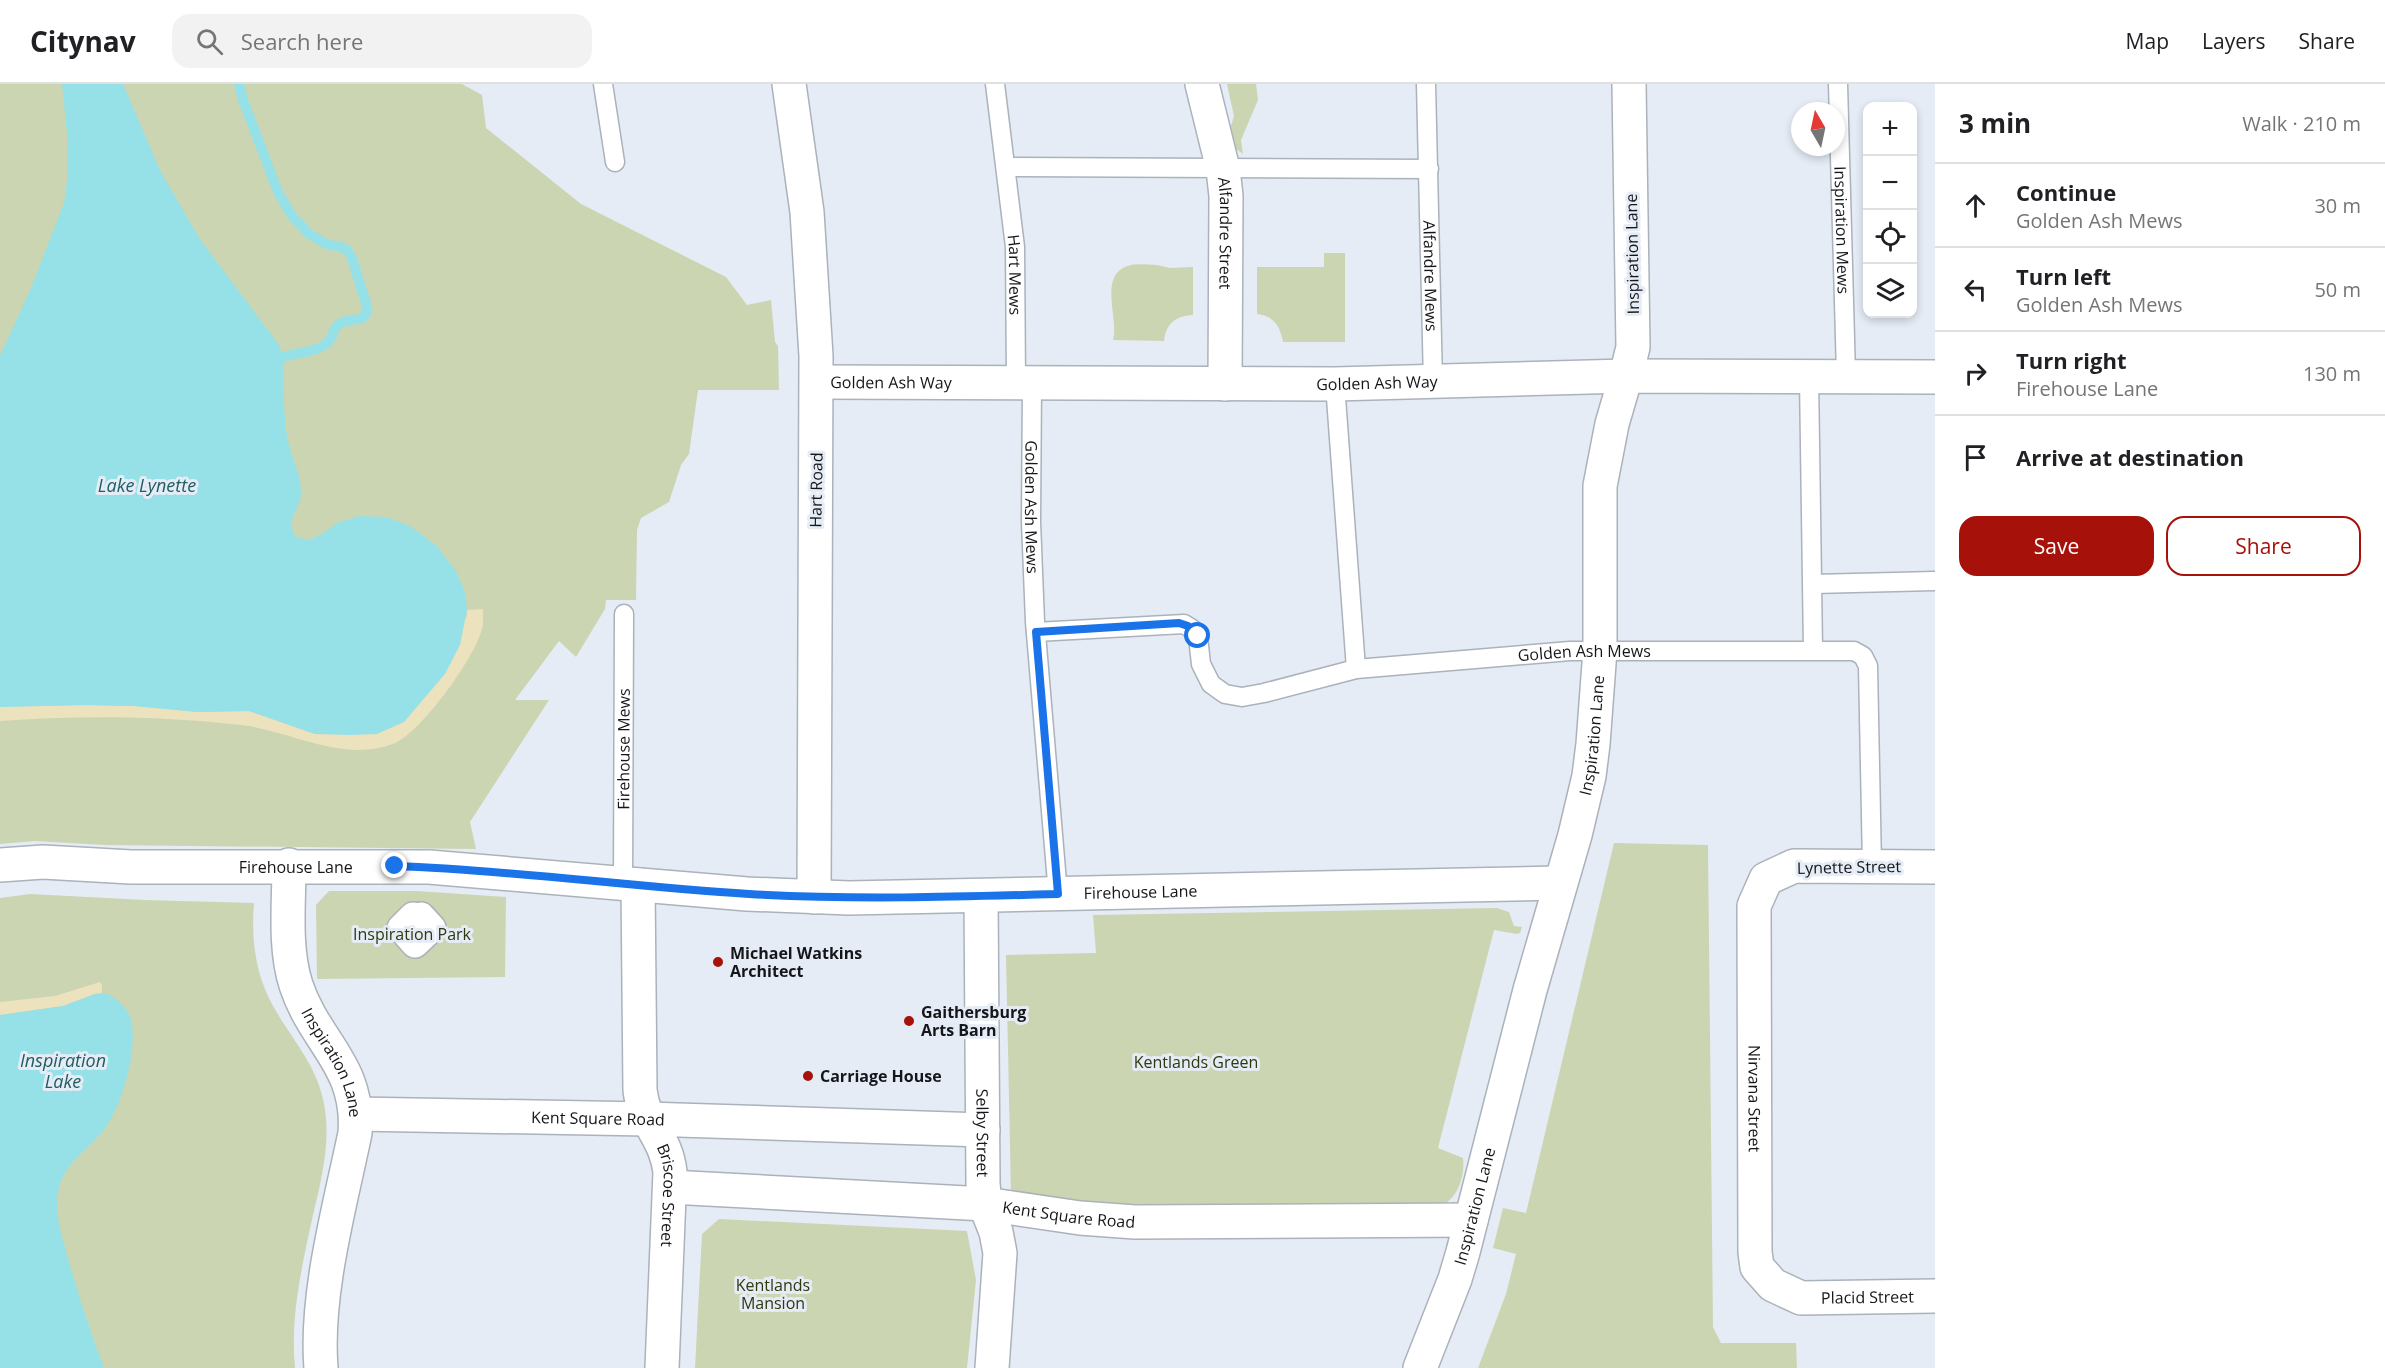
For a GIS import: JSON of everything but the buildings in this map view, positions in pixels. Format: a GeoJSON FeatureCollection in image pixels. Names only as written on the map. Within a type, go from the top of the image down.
{"type":"FeatureCollection","features":[{"type":"Feature","properties":{"kind":"street","name":"Hart Road"},"geometry":{"type":"LineString","coordinates":[[789,84],[807,212],[817,382],[814,897]]}},
{"type":"Feature","properties":{"kind":"street","name":"Alfandre Street"},"geometry":{"type":"LineString","coordinates":[[1202,84],[1223,169],[1226,196],[1225,384]]}},
{"type":"Feature","properties":{"kind":"street","name":"Inspiration Lane"},"geometry":{"type":"LineString","coordinates":[[1420,1368],[1455,1279],[1530,990],[1575,835],[1589,776],[1600,650],[1600,486],[1633,336],[1629,84]]}},
{"type":"Feature","properties":{"kind":"street","name":"Golden Ash Way"},"geometry":{"type":"LineString","coordinates":[[817,382],[1335,384],[1626,376],[1935,377]]}},
{"type":"Feature","properties":{"kind":"street","name":"Firehouse Lane"},"geometry":{"type":"LineString","coordinates":[[0,865],[43,862],[131,867],[289,865],[429,867],[631,885],[814,897],[981,896],[1560,883]]}},
{"type":"Feature","properties":{"kind":"street","name":"Inspiration Lane"},"geometry":{"type":"LineString","coordinates":[[289,865],[290,945],[296,984],[302,1001],[348,1078],[356,1114],[355,1133],[322,1300],[321,1368]]}},
{"type":"Feature","properties":{"kind":"street","name":"Lynette Street"},"geometry":{"type":"LineString","coordinates":[[1766,879],[1794,866],[1935,867]]}},
{"type":"Feature","properties":{"kind":"street","name":"Nirvana Street"},"geometry":{"type":"LineString","coordinates":[[1766,879],[1754,906],[1755,1252],[1757,1267],[1773,1285],[1801,1298]]}},
{"type":"Feature","properties":{"kind":"street","name":"Briscoe Street"},"geometry":{"type":"LineString","coordinates":[[631,885],[640,1090],[647,1119],[666,1149],[670,1172],[663,1368]]}},
{"type":"Feature","properties":{"kind":"street","name":"Selby Street"},"geometry":{"type":"LineString","coordinates":[[981,896],[985,1204],[996,1232],[1000,1253],[992,1368]]}},
{"type":"Feature","properties":{"kind":"street","name":"Kent Square Road"},"geometry":{"type":"LineString","coordinates":[[356,1114],[647,1119],[983,1130]]}},
{"type":"Feature","properties":{"kind":"street","name":"Kent Square Road"},"geometry":{"type":"LineString","coordinates":[[670,1188],[985,1204],[1135,1222],[1471,1220]]}},
{"type":"Feature","properties":{"kind":"street","name":"Placid Street"},"geometry":{"type":"LineString","coordinates":[[1801,1298],[1935,1296]]}},
{"type":"Feature","properties":{"kind":"lane"},"geometry":{"type":"LineString","coordinates":[[603,84],[615,162]]}},
{"type":"Feature","properties":{"kind":"lane","name":"Hart Mews"},"geometry":{"type":"LineString","coordinates":[[995,84],[1015,247],[1024,383]]}},
{"type":"Feature","properties":{"kind":"lane","name":"Alfandre Mews"},"geometry":{"type":"LineString","coordinates":[[1426,84],[1433,383]]}},
{"type":"Feature","properties":{"kind":"lane","name":"Inspiration Mews"},"geometry":{"type":"LineString","coordinates":[[1838,84],[1846,375]]}},
{"type":"Feature","properties":{"kind":"lane"},"geometry":{"type":"LineString","coordinates":[[1006,167],[1429,169]]}},
{"type":"Feature","properties":{"kind":"lane"},"geometry":{"type":"LineString","coordinates":[[1809,377],[1813,650]]}},
{"type":"Feature","properties":{"kind":"lane","name":"Golden Ash Mews"},"geometry":{"type":"LineString","coordinates":[[1024,383],[1036,632],[1058,894]]}},
{"type":"Feature","properties":{"kind":"lane"},"geometry":{"type":"LineString","coordinates":[[1335,384],[1356,669]]}},
{"type":"Feature","properties":{"kind":"lane"},"geometry":{"type":"LineString","coordinates":[[1813,584],[1935,581]]}},
{"type":"Feature","properties":{"kind":"lane","name":"Firehouse Mews"},"geometry":{"type":"LineString","coordinates":[[624,614],[631,885]]}},
{"type":"Feature","properties":{"kind":"lane","name":"Golden Ash Mews"},"geometry":{"type":"LineString","coordinates":[[1036,632],[1184,624],[1198,636],[1201,664],[1206,678],[1217,690],[1234,696],[1264,693],[1356,669],[1600,650],[1854,651],[1863,656],[1868,666],[1872,866]]}},
{"type":"Feature","properties":{"kind":"green space"},"geometry":{"type":"Polygon","coordinates":[[[0,84],[462,84],[482,95],[486,128],[581,204],[726,277],[747,305],[771,300],[775,342],[778,346],[779,390],[698,390],[689,454],[681,465],[669,502],[641,518],[637,530],[636,600],[606,600],[605,609],[576,657],[559,641],[515,700],[549,700],[470,822],[476,849],[105,845],[35,841],[0,844],[0,84]]]}},
{"type":"Feature","properties":{"kind":"green space"},"geometry":{"type":"Polygon","coordinates":[[[1227,84],[1256,84],[1258,100],[1241,140],[1243,154],[1232,146],[1230,129],[1234,116],[1227,84]]]}},
{"type":"Feature","properties":{"kind":"green space"},"geometry":{"type":"Polygon","coordinates":[[[1324,253],[1345,253],[1345,342],[1283,342],[1275,323],[1268,317],[1257,314],[1257,267],[1324,267],[1324,253]]]}},
{"type":"Feature","properties":{"kind":"green space"},"geometry":{"type":"Polygon","coordinates":[[[1157,265],[1170,268],[1193,267],[1193,315],[1181,317],[1172,322],[1164,341],[1113,340],[1112,288],[1114,278],[1119,271],[1128,266],[1157,265]]]}},
{"type":"Feature","properties":{"kind":"green space"},"geometry":{"type":"Polygon","coordinates":[[[1614,843],[1708,845],[1713,1327],[1721,1343],[1796,1343],[1797,1368],[1478,1368],[1506,1294],[1516,1254],[1493,1248],[1503,1208],[1526,1213],[1614,843]]]}},
{"type":"Feature","properties":{"kind":"green space","name":"Inspiration Park"},"geometry":{"type":"Polygon","coordinates":[[[329,891],[416,891],[506,897],[505,977],[317,979],[316,905],[329,891]]]}},
{"type":"Feature","properties":{"kind":"green space"},"geometry":{"type":"Polygon","coordinates":[[[30,894],[254,903],[254,942],[258,967],[266,992],[314,1073],[326,1114],[325,1157],[301,1272],[296,1310],[295,1368],[0,1368],[0,898],[30,894]]]}},
{"type":"Feature","properties":{"kind":"green space","name":"Kentlands Green"},"geometry":{"type":"Polygon","coordinates":[[[1497,908],[1509,912],[1514,926],[1522,927],[1520,933],[1517,934],[1494,930],[1438,1148],[1463,1158],[1460,1184],[1454,1196],[1444,1204],[1137,1211],[1011,1193],[1006,955],[1096,953],[1093,915],[1497,908]]]}},
{"type":"Feature","properties":{"kind":"green space","name":"Kentlands Mansion"},"geometry":{"type":"Polygon","coordinates":[[[719,1219],[967,1231],[976,1280],[967,1368],[695,1368],[702,1234],[719,1219]]]}},
{"type":"Feature","properties":{"kind":"sand"},"geometry":{"type":"Polygon","coordinates":[[[483,609],[483,627],[468,660],[431,712],[404,737],[393,744],[374,749],[336,748],[260,728],[181,720],[91,717],[0,721],[0,707],[134,706],[198,712],[249,711],[315,734],[377,734],[467,616],[467,610],[483,609]]]}},
{"type":"Feature","properties":{"kind":"sand"},"geometry":{"type":"Polygon","coordinates":[[[100,982],[102,993],[63,1006],[0,1015],[0,1002],[55,996],[100,982]]]}},
{"type":"Feature","properties":{"kind":"water","name":"Lake Lynette"},"geometry":{"type":"Polygon","coordinates":[[[62,84],[123,84],[160,170],[199,238],[279,345],[283,357],[287,436],[301,487],[300,500],[292,520],[296,537],[309,540],[337,523],[359,516],[386,517],[410,526],[436,545],[456,571],[465,592],[467,610],[460,645],[445,674],[404,722],[377,734],[315,734],[249,711],[198,712],[134,706],[84,705],[0,707],[0,356],[31,288],[64,203],[67,182],[67,133],[62,84]]]}},
{"type":"Feature","properties":{"kind":"water","name":"Inspiration Lake"},"geometry":{"type":"Polygon","coordinates":[[[106,993],[125,1007],[129,1014],[133,1041],[128,1074],[110,1121],[70,1166],[61,1182],[57,1200],[59,1224],[67,1255],[104,1368],[0,1368],[0,1015],[63,1006],[95,994],[106,993]]]}},
{"type":"Feature","properties":{"kind":"waterway"},"geometry":{"type":"LineString","coordinates":[[239,84],[278,192],[292,216],[309,234],[328,245],[339,246],[347,250],[352,258],[367,307],[366,314],[361,319],[349,320],[337,326],[331,339],[321,347],[283,357]]}},
{"type":"Feature","properties":{"kind":"place","name":"Michael Watkins Architect"},"geometry":{"type":"Point","coordinates":[718,962]}},
{"type":"Feature","properties":{"kind":"place","name":"Gaithersburg Arts Barn"},"geometry":{"type":"Point","coordinates":[909,1021]}},
{"type":"Feature","properties":{"kind":"place","name":"Carriage House"},"geometry":{"type":"Point","coordinates":[808,1076]}},
{"type":"Feature","properties":{"kind":"route"},"geometry":{"type":"LineString","coordinates":[[395,866],[747,894],[814,897],[908,898],[1058,894],[1036,632],[1179,623],[1188,626],[1198,636]]}}]}
